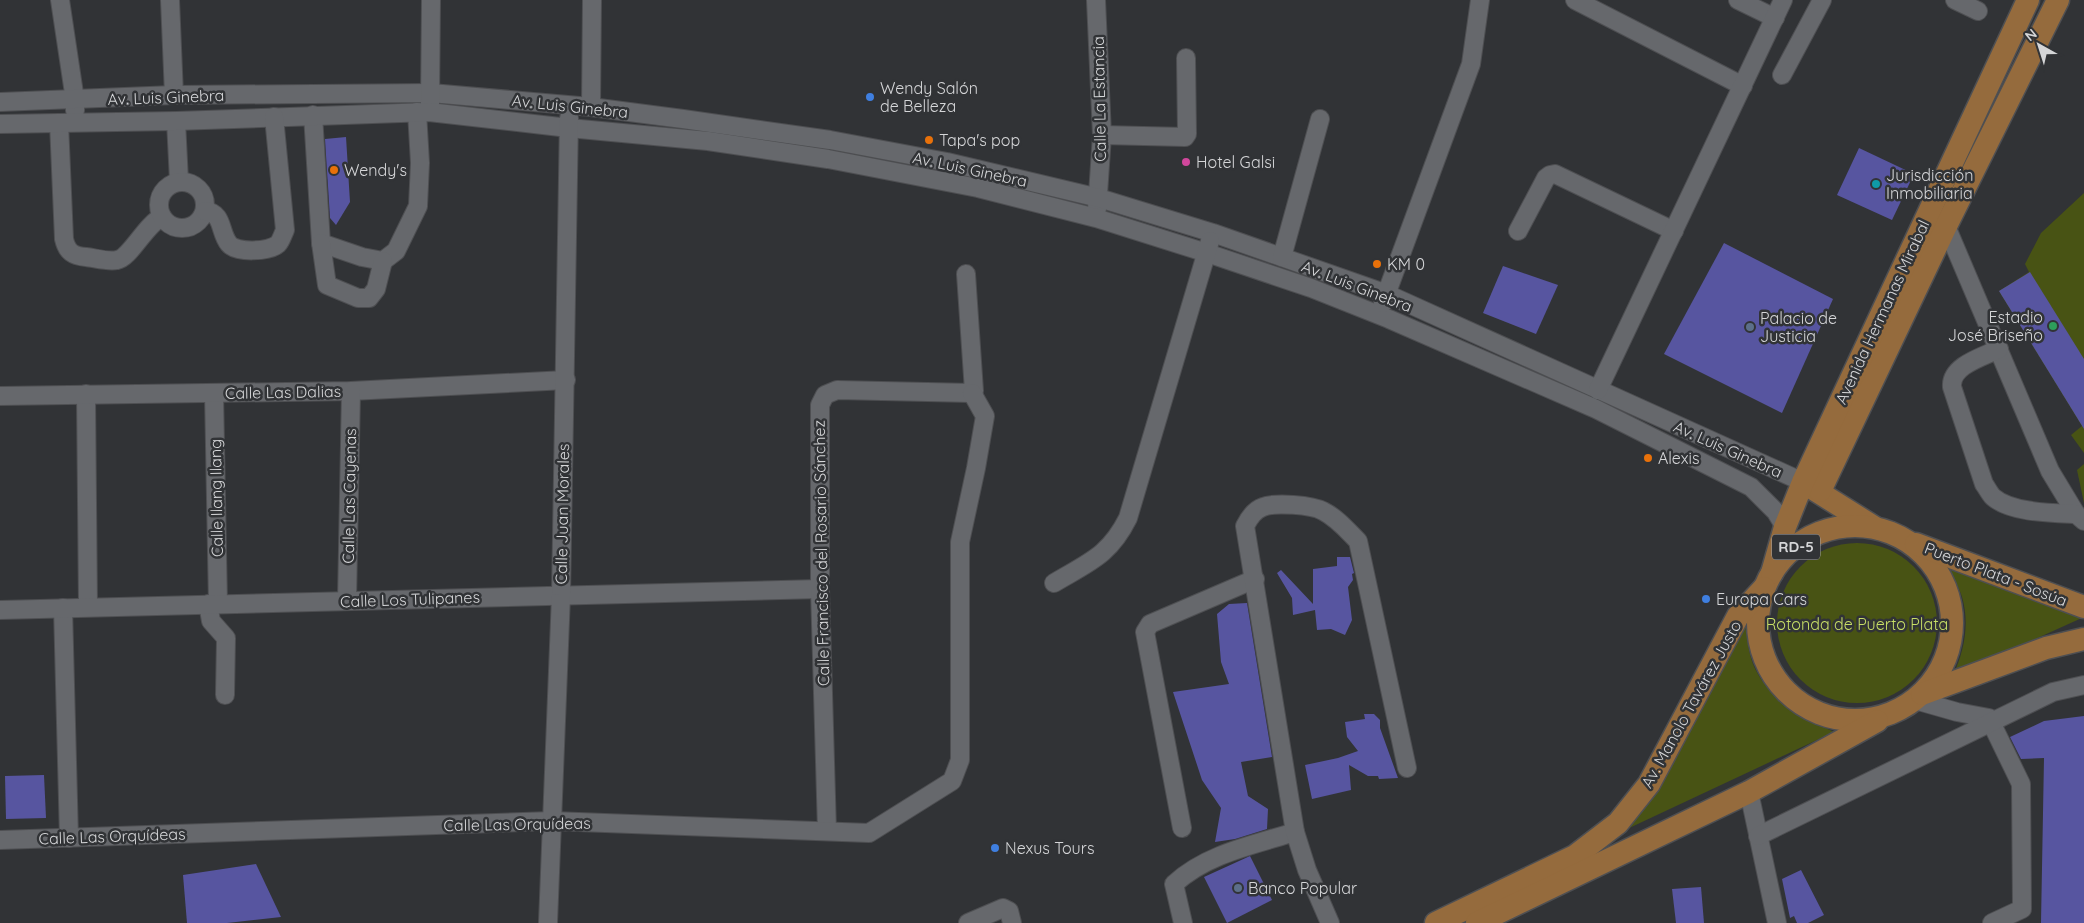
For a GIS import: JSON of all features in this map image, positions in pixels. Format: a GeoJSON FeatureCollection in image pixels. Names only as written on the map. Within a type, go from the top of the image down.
{"type":"FeatureCollection","features":[{"type":"Feature","properties":{"kind":"main road","name":"Avenida Hermanas Mirabal"},"geometry":{"type":"LineString","coordinates":[[1811,487],[2028,0]]}},
{"type":"Feature","properties":{"kind":"main road","name":"Avenida Hermanas Mirabal"},"geometry":{"type":"LineString","coordinates":[[1768,580],[1785,527],[1811,487],[1946,226],[2058,0]]}},
{"type":"Feature","properties":{"kind":"main road","name":"Av. Luis Ginebra"},"geometry":{"type":"LineString","coordinates":[[1811,487],[1874,527]]}},
{"type":"Feature","properties":{"kind":"main road","name":"RD-5"},"geometry":{"type":"LineString","coordinates":[[1887,716],[1855,721],[1824,716],[1790,696],[1774,678],[1761,650],[1758,618],[1768,580],[1791,551],[1816,534],[1844,527],[1874,527],[1908,541],[1930,560],[1945,585],[1952,614],[1950,644],[1940,671],[1919,697]]}},
{"type":"Feature","properties":{"kind":"main road","name":"Puerto Plata - Sosúa"},"geometry":{"type":"LineString","coordinates":[[1908,541],[2084,607]]}},
{"type":"Feature","properties":{"kind":"main road","name":"Av. Manolo Tavárez Justo"},"geometry":{"type":"LineString","coordinates":[[1436,923],[1575,856],[1618,823],[1649,784],[1738,616],[1768,580]]}},
{"type":"Feature","properties":{"kind":"main road","name":"RD-5"},"geometry":{"type":"LineString","coordinates":[[1477,923],[1749,792],[1919,697],[2046,648],[2084,639]]}},
{"type":"Feature","properties":{"kind":"street"},"geometry":{"type":"LineString","coordinates":[[60,0],[75,100],[66,123],[64,239],[67,250],[76,256],[118,260],[126,255],[154,221],[162,217]]}},
{"type":"Feature","properties":{"kind":"street"},"geometry":{"type":"LineString","coordinates":[[170,0],[174,95]]}},
{"type":"Feature","properties":{"kind":"street"},"geometry":{"type":"LineString","coordinates":[[313,115],[321,242],[328,285],[358,298],[369,298],[376,288],[383,261],[396,251],[418,206],[423,112],[431,93],[431,0]]}},
{"type":"Feature","properties":{"kind":"street"},"geometry":{"type":"LineString","coordinates":[[591,107],[592,0]]}},
{"type":"Feature","properties":{"kind":"street","name":"Calle La Estancia"},"geometry":{"type":"LineString","coordinates":[[1096,0],[1102,135],[1099,198],[1096,218]]}},
{"type":"Feature","properties":{"kind":"street"},"geometry":{"type":"LineString","coordinates":[[1378,315],[1470,64],[1480,0]]}},
{"type":"Feature","properties":{"kind":"street"},"geometry":{"type":"LineString","coordinates":[[1575,0],[1743,86]]}},
{"type":"Feature","properties":{"kind":"street"},"geometry":{"type":"LineString","coordinates":[[1738,0],[1775,18]]}},
{"type":"Feature","properties":{"kind":"street"},"geometry":{"type":"LineString","coordinates":[[1598,390],[1783,0]]}},
{"type":"Feature","properties":{"kind":"street"},"geometry":{"type":"LineString","coordinates":[[1782,75],[1822,0]]}},
{"type":"Feature","properties":{"kind":"street"},"geometry":{"type":"LineString","coordinates":[[1955,0],[1978,11]]}},
{"type":"Feature","properties":{"kind":"street"},"geometry":{"type":"LineString","coordinates":[[1102,135],[1185,136],[1187,134],[1186,58]]}},
{"type":"Feature","properties":{"kind":"street","name":"Av. Luis Ginebra"},"geometry":{"type":"LineString","coordinates":[[0,102],[174,95],[431,93],[591,107],[830,140],[947,162],[1099,198],[1282,257],[1387,294],[1811,487]]}},
{"type":"Feature","properties":{"kind":"street","name":"Calle Juan Morales"},"geometry":{"type":"LineString","coordinates":[[548,923],[561,595],[570,105]]}},
{"type":"Feature","properties":{"kind":"street","name":"Av. Luis Ginebra"},"geometry":{"type":"LineString","coordinates":[[0,124],[176,121],[423,112],[708,141],[828,159],[978,188],[1096,218],[1207,253],[1311,288],[1378,315],[1596,409],[1751,487],[1776,512],[1785,527]]}},
{"type":"Feature","properties":{"kind":"street"},"geometry":{"type":"LineString","coordinates":[[205,211],[213,212],[218,217],[229,244],[238,249],[267,248],[278,244],[286,230],[274,117]]}},
{"type":"Feature","properties":{"kind":"street"},"geometry":{"type":"LineString","coordinates":[[1282,257],[1320,119]]}},
{"type":"Feature","properties":{"kind":"street"},"geometry":{"type":"LineString","coordinates":[[176,121],[179,181]]}},
{"type":"Feature","properties":{"kind":"street"},"geometry":{"type":"LineString","coordinates":[[1518,232],[1546,178],[1550,174],[1555,174],[1674,231]]}},
{"type":"Feature","properties":{"kind":"street"},"geometry":{"type":"LineString","coordinates":[[179,181],[197,186],[206,201],[205,211],[194,225],[186,228],[168,224],[162,217],[159,199],[170,184],[179,181]]}},
{"type":"Feature","properties":{"kind":"street"},"geometry":{"type":"LineString","coordinates":[[1946,226],[2050,471],[2080,517]]}},
{"type":"Feature","properties":{"kind":"street"},"geometry":{"type":"LineString","coordinates":[[1054,583],[1105,552],[1118,538],[1128,518],[1212,234]]}},
{"type":"Feature","properties":{"kind":"street"},"geometry":{"type":"LineString","coordinates":[[321,242],[362,257],[383,261]]}},
{"type":"Feature","properties":{"kind":"street"},"geometry":{"type":"LineString","coordinates":[[966,274],[972,393]]}},
{"type":"Feature","properties":{"kind":"street"},"geometry":{"type":"LineString","coordinates":[[1999,349],[1957,370],[1951,379],[1984,484],[1994,497],[2008,504],[2037,512],[2080,517]]}},
{"type":"Feature","properties":{"kind":"street","name":"Calle Las Dalias"},"geometry":{"type":"LineString","coordinates":[[0,396],[351,391],[566,380]]}},
{"type":"Feature","properties":{"kind":"street","name":"Calle Francisco del Rosario Sánchez"},"geometry":{"type":"LineString","coordinates":[[827,830],[820,589],[820,405],[825,395],[837,390],[972,393]]}},
{"type":"Feature","properties":{"kind":"street","name":"Calle Las Cayenas"},"geometry":{"type":"LineString","coordinates":[[348,600],[351,391]]}},
{"type":"Feature","properties":{"kind":"street","name":"Calle Ilang Ilang"},"geometry":{"type":"LineString","coordinates":[[214,392],[213,604],[211,621],[226,638],[225,695]]}},
{"type":"Feature","properties":{"kind":"street","name":"Calle Las Orquídeas"},"geometry":{"type":"LineString","coordinates":[[0,840],[552,821],[869,833],[952,781],[960,760],[958,716],[960,542],[985,416],[972,393]]}},
{"type":"Feature","properties":{"kind":"street"},"geometry":{"type":"LineString","coordinates":[[86,394],[88,607]]}},
{"type":"Feature","properties":{"kind":"street"},"geometry":{"type":"LineString","coordinates":[[1330,923],[1307,870],[1295,832],[1245,526],[1255,511],[1264,506],[1307,505],[1322,510],[1335,518],[1358,541],[1407,768]]}},
{"type":"Feature","properties":{"kind":"street"},"geometry":{"type":"LineString","coordinates":[[1182,828],[1146,632],[1150,624],[1255,579]]}},
{"type":"Feature","properties":{"kind":"street","name":"Calle Los Tulipanes"},"geometry":{"type":"LineString","coordinates":[[0,610],[820,589]]}},
{"type":"Feature","properties":{"kind":"street"},"geometry":{"type":"LineString","coordinates":[[63,608],[69,838]]}},
{"type":"Feature","properties":{"kind":"street"},"geometry":{"type":"LineString","coordinates":[[1758,836],[2054,692],[2084,685]]}},
{"type":"Feature","properties":{"kind":"street"},"geometry":{"type":"LineString","coordinates":[[1919,697],[1957,712],[1989,718],[2021,784],[2022,909],[1992,923]]}},
{"type":"Feature","properties":{"kind":"street"},"geometry":{"type":"LineString","coordinates":[[1749,792],[1777,923]]}},
{"type":"Feature","properties":{"kind":"street"},"geometry":{"type":"LineString","coordinates":[[1182,923],[1174,884],[1190,870],[1236,850],[1295,832]]}},
{"type":"Feature","properties":{"kind":"street"},"geometry":{"type":"LineString","coordinates":[[968,923],[1003,908],[1009,911],[1012,923]]}},
{"type":"Feature","properties":{"kind":"green space","name":"Estadio José Briseño"},"geometry":{"type":"Polygon","coordinates":[[[2084,193],[2084,453],[2071,435],[2082,426],[1999,291],[2029,272],[2025,264],[2041,233],[2084,193]]]}},
{"type":"Feature","properties":{"kind":"green space"},"geometry":{"type":"Polygon","coordinates":[[[2084,464],[2084,503],[2077,470],[2084,464]]]}},
{"type":"Feature","properties":{"kind":"green space","name":"Rotonda de Puerto Plata"},"geometry":{"type":"Polygon","coordinates":[[[1849,543],[1865,543],[1895,552],[1914,566],[1931,592],[1936,607],[1936,639],[1931,654],[1914,680],[1895,694],[1880,700],[1865,703],[1849,703],[1819,694],[1795,674],[1786,661],[1780,646],[1777,631],[1777,615],[1786,585],[1806,561],[1819,552],[1834,546],[1849,543]]]}},
{"type":"Feature","properties":{"kind":"green space"},"geometry":{"type":"Polygon","coordinates":[[[1948,569],[2084,617],[1953,676],[1963,647],[1966,617],[1961,593],[1948,569]]]}},
{"type":"Feature","properties":{"kind":"green space"},"geometry":{"type":"Polygon","coordinates":[[[1745,622],[1753,664],[1767,687],[1798,713],[1834,732],[1625,830],[1745,622]]]}},
{"type":"Feature","properties":{"kind":"building","name":"Wendy's"},"geometry":{"type":"Polygon","coordinates":[[[346,137],[350,202],[336,225],[330,218],[325,139],[346,137]]]}},
{"type":"Feature","properties":{"kind":"building","name":"Jurisdicción Inmobiliaria"},"geometry":{"type":"Polygon","coordinates":[[[1859,148],[1914,174],[1892,220],[1837,195],[1859,148]]]}},
{"type":"Feature","properties":{"kind":"building","name":"Palacio de Justicia"},"geometry":{"type":"Polygon","coordinates":[[[1724,243],[1833,299],[1782,413],[1664,354],[1724,243]]]}},
{"type":"Feature","properties":{"kind":"building"},"geometry":{"type":"Polygon","coordinates":[[[1503,266],[1558,285],[1536,334],[1483,313],[1503,266]]]}},
{"type":"Feature","properties":{"kind":"building"},"geometry":{"type":"Polygon","coordinates":[[[2030,272],[2084,359],[2084,429],[1999,291],[2030,272]]]}},
{"type":"Feature","properties":{"kind":"building"},"geometry":{"type":"Polygon","coordinates":[[[1337,557],[1350,557],[1354,573],[1352,574],[1353,580],[1348,587],[1352,620],[1345,635],[1331,629],[1317,630],[1315,610],[1293,615],[1292,598],[1277,573],[1281,570],[1313,604],[1313,569],[1337,566],[1337,557]]]}},
{"type":"Feature","properties":{"kind":"building"},"geometry":{"type":"Polygon","coordinates":[[[1247,603],[1272,757],[1241,762],[1248,796],[1268,809],[1267,829],[1235,839],[1215,842],[1221,808],[1202,780],[1173,692],[1229,684],[1221,662],[1217,614],[1229,604],[1247,603]]]}},
{"type":"Feature","properties":{"kind":"building"},"geometry":{"type":"Polygon","coordinates":[[[1364,714],[1374,714],[1380,720],[1380,728],[1398,778],[1379,779],[1378,776],[1368,776],[1349,765],[1351,790],[1312,799],[1305,765],[1338,758],[1358,751],[1347,737],[1345,722],[1365,719],[1364,714]]]}},
{"type":"Feature","properties":{"kind":"building"},"geometry":{"type":"Polygon","coordinates":[[[2084,716],[2084,923],[2041,923],[2044,758],[2021,759],[2010,737],[2044,721],[2084,716]]]}},
{"type":"Feature","properties":{"kind":"building"},"geometry":{"type":"Polygon","coordinates":[[[44,775],[46,818],[6,819],[5,776],[44,775]]]}},
{"type":"Feature","properties":{"kind":"building","name":"Banco Popular"},"geometry":{"type":"Polygon","coordinates":[[[1250,856],[1272,900],[1227,923],[1204,877],[1250,856]]]}},
{"type":"Feature","properties":{"kind":"building"},"geometry":{"type":"Polygon","coordinates":[[[256,864],[281,917],[227,923],[187,923],[183,875],[256,864]]]}},
{"type":"Feature","properties":{"kind":"building"},"geometry":{"type":"Polygon","coordinates":[[[1801,870],[1824,915],[1808,923],[1797,923],[1794,916],[1790,918],[1782,879],[1801,870]]]}},
{"type":"Feature","properties":{"kind":"building"},"geometry":{"type":"Polygon","coordinates":[[[1701,887],[1704,923],[1676,923],[1672,889],[1701,887]]]}},
{"type":"Feature","properties":{"kind":"place","name":"Wendy Salón de Belleza"},"geometry":{"type":"Point","coordinates":[870,97]}},
{"type":"Feature","properties":{"kind":"place","name":"Tapa's pop"},"geometry":{"type":"Point","coordinates":[929,140]}},
{"type":"Feature","properties":{"kind":"place","name":"Hotel Galsi"},"geometry":{"type":"Point","coordinates":[1186,162]}},
{"type":"Feature","properties":{"kind":"place","name":"Wendy's"},"geometry":{"type":"Point","coordinates":[334,170]}},
{"type":"Feature","properties":{"kind":"place","name":"Jurisdicción Inmobiliaria"},"geometry":{"type":"Point","coordinates":[1876,184]}},
{"type":"Feature","properties":{"kind":"place","name":"KM 0"},"geometry":{"type":"Point","coordinates":[1377,264]}},
{"type":"Feature","properties":{"kind":"place","name":"Estadio José Briseño"},"geometry":{"type":"Point","coordinates":[2053,326]}},
{"type":"Feature","properties":{"kind":"place","name":"Palacio de Justicia"},"geometry":{"type":"Point","coordinates":[1750,327]}},
{"type":"Feature","properties":{"kind":"place","name":"Alexis"},"geometry":{"type":"Point","coordinates":[1648,458]}},
{"type":"Feature","properties":{"kind":"place","name":"Europa Cars"},"geometry":{"type":"Point","coordinates":[1706,599]}},
{"type":"Feature","properties":{"kind":"place","name":"Nexus Tours"},"geometry":{"type":"Point","coordinates":[995,848]}},
{"type":"Feature","properties":{"kind":"place","name":"Banco Popular"},"geometry":{"type":"Point","coordinates":[1238,888]}}]}
